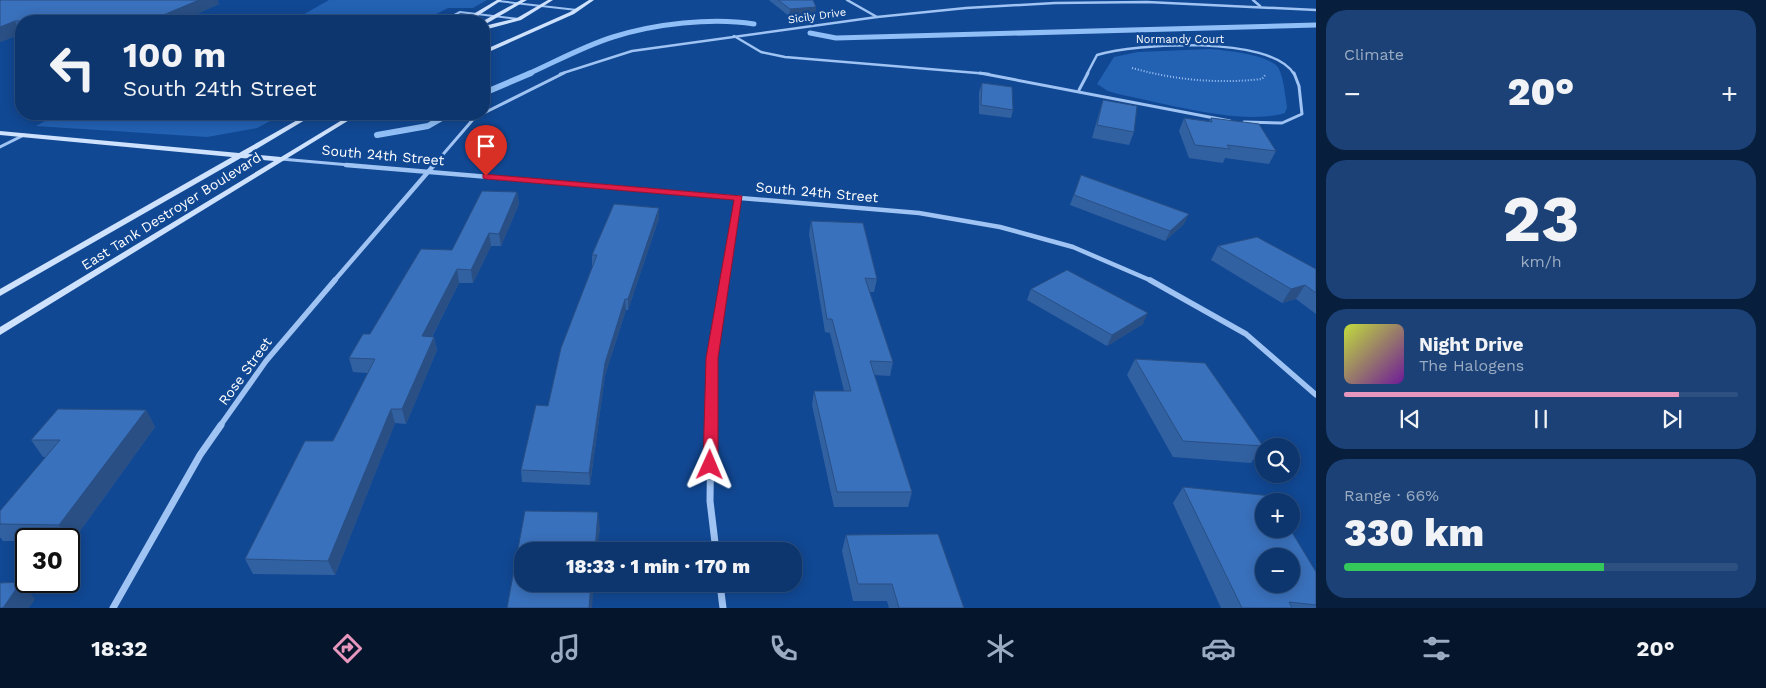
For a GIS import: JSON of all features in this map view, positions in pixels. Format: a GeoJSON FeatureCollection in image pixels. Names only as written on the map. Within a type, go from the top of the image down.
{"type":"FeatureCollection","features":[{"type":"Feature","properties":{"kind":"street"},"geometry":{"type":"LineString","coordinates":[[488,15],[514,2],[525,0]]}},
{"type":"Feature","properties":{"kind":"street"},"geometry":{"type":"LineString","coordinates":[[490,24],[509,17],[532,5],[551,0]]}},
{"type":"Feature","properties":{"kind":"street"},"geometry":{"type":"LineString","coordinates":[[490,49],[577,10],[592,0]]}},
{"type":"Feature","properties":{"kind":"street"},"geometry":{"type":"LineString","coordinates":[[847,0],[877,17]]}},
{"type":"Feature","properties":{"kind":"street"},"geometry":{"type":"LineString","coordinates":[[1253,0],[1261,6]]}},
{"type":"Feature","properties":{"kind":"street"},"geometry":{"type":"LineString","coordinates":[[477,14],[499,1]]}},
{"type":"Feature","properties":{"kind":"street"},"geometry":{"type":"LineString","coordinates":[[490,22],[514,2]]}},
{"type":"Feature","properties":{"kind":"street","name":"Sicily Drive"},"geometry":{"type":"LineString","coordinates":[[490,109],[559,74],[632,51],[877,17],[966,8],[1055,3],[1147,2],[1316,10]]}},
{"type":"Feature","properties":{"kind":"street"},"geometry":{"type":"LineString","coordinates":[[490,25],[519,19],[540,3]]}},
{"type":"Feature","properties":{"kind":"street","name":"Normandy Court"},"geometry":{"type":"LineString","coordinates":[[734,36],[760,52],[785,58],[985,73],[1237,122],[1274,124],[1296,120],[1302,114],[1298,84],[1292,70],[1282,61],[1239,48],[1216,46],[1131,48],[1104,52],[1097,55],[1079,90]]}},
{"type":"Feature","properties":{"kind":"street","name":"East Tank Destroyer Boulevard"},"geometry":{"type":"LineString","coordinates":[[0,293],[302,120]]}},
{"type":"Feature","properties":{"kind":"street","name":"East Tank Destroyer Boulevard"},"geometry":{"type":"LineString","coordinates":[[0,332],[346,120]]}},
{"type":"Feature","properties":{"kind":"street","name":"Sicily Drive"},"geometry":{"type":"LineString","coordinates":[[428,172],[473,120]]}},
{"type":"Feature","properties":{"kind":"street","name":"South 24th Street"},"geometry":{"type":"LineString","coordinates":[[0,133],[239,156],[919,213],[1000,227],[1073,247],[1152,281],[1246,334],[1316,395]]}},
{"type":"Feature","properties":{"kind":"street"},"geometry":{"type":"LineString","coordinates":[[0,147],[25,134]]}},
{"type":"Feature","properties":{"kind":"street","name":"Rose Street"},"geometry":{"type":"LineString","coordinates":[[113,608],[200,455],[266,361],[428,172]]}},
{"type":"Feature","properties":{"kind":"street"},"geometry":{"type":"LineString","coordinates":[[715,542],[710,501],[712,358],[739,198]]}},
{"type":"Feature","properties":{"kind":"street"},"geometry":{"type":"LineString","coordinates":[[721,592],[723,608]]}},
{"type":"Feature","properties":{"kind":"lane"},"geometry":{"type":"LineString","coordinates":[[499,1],[532,5]]}},
{"type":"Feature","properties":{"kind":"lane"},"geometry":{"type":"LineString","coordinates":[[540,3],[577,10]]}},
{"type":"Feature","properties":{"kind":"lane"},"geometry":{"type":"LineString","coordinates":[[454,15],[460,12],[488,15]]}},
{"type":"Feature","properties":{"kind":"lane"},"geometry":{"type":"LineString","coordinates":[[490,15],[519,19]]}},
{"type":"Feature","properties":{"kind":"path"},"geometry":{"type":"LineString","coordinates":[[1132,68],[1164,77],[1211,82],[1262,79],[1266,76],[1263,70]]}},
{"type":"Feature","properties":{"kind":"shaded area"},"geometry":{"type":"Polygon","coordinates":[[[329,0],[487,0],[473,8],[448,8],[435,15],[303,15],[329,0]]]}},
{"type":"Feature","properties":{"kind":"shaded area"},"geometry":{"type":"Polygon","coordinates":[[[1210,49],[1248,54],[1275,64],[1279,69],[1283,83],[1287,107],[1285,113],[1247,117],[1202,112],[1118,94],[1108,91],[1097,84],[1114,57],[1138,52],[1210,49]]]}},
{"type":"Feature","properties":{"kind":"shaded area"},"geometry":{"type":"Polygon","coordinates":[[[47,120],[272,120],[257,128],[207,137],[36,126],[47,120]]]}},
{"type":"Feature","properties":{"kind":"building"},"geometry":{"type":"Polygon","coordinates":[[[0,0],[199,0],[163,15],[15,15],[15,21],[0,27],[0,0]]]}},
{"type":"Feature","properties":{"kind":"building"},"geometry":{"type":"Polygon","coordinates":[[[778,0],[813,0],[816,7],[790,9],[778,0]]]}},
{"type":"Feature","properties":{"kind":"building"},"geometry":{"type":"Polygon","coordinates":[[[982,83],[1012,87],[1013,110],[981,105],[982,83]]]}},
{"type":"Feature","properties":{"kind":"building"},"geometry":{"type":"Polygon","coordinates":[[[1103,100],[1137,106],[1134,132],[1097,125],[1103,100]]]}},
{"type":"Feature","properties":{"kind":"building"},"geometry":{"type":"Polygon","coordinates":[[[1184,118],[1212,122],[1211,118],[1259,124],[1276,151],[1227,145],[1230,149],[1195,145],[1184,118]]]}},
{"type":"Feature","properties":{"kind":"building"},"geometry":{"type":"Polygon","coordinates":[[[1081,175],[1189,214],[1170,231],[1074,195],[1081,175]]]}},
{"type":"Feature","properties":{"kind":"building"},"geometry":{"type":"Polygon","coordinates":[[[482,191],[517,192],[499,234],[489,233],[471,270],[457,269],[422,336],[434,337],[402,409],[391,409],[328,561],[245,559],[305,441],[333,441],[375,359],[349,358],[363,334],[370,334],[421,249],[452,250],[482,191]]]}},
{"type":"Feature","properties":{"kind":"building"},"geometry":{"type":"Polygon","coordinates":[[[614,204],[659,208],[628,299],[625,299],[605,363],[589,473],[521,470],[536,405],[548,406],[561,348],[597,255],[592,255],[614,204]]]}},
{"type":"Feature","properties":{"kind":"building"},"geometry":{"type":"Polygon","coordinates":[[[811,221],[863,223],[877,279],[865,278],[893,362],[870,361],[912,492],[837,492],[814,391],[851,391],[832,319],[827,319],[811,221]]]}},
{"type":"Feature","properties":{"kind":"building"},"geometry":{"type":"Polygon","coordinates":[[[1257,237],[1316,269],[1316,293],[1305,285],[1291,289],[1218,246],[1257,237]]]}},
{"type":"Feature","properties":{"kind":"building"},"geometry":{"type":"Polygon","coordinates":[[[1067,270],[1148,313],[1112,335],[1031,289],[1067,270]]]}},
{"type":"Feature","properties":{"kind":"building"},"geometry":{"type":"Polygon","coordinates":[[[1135,359],[1205,363],[1257,438],[1255,438],[1255,446],[1183,441],[1135,359]]]}},
{"type":"Feature","properties":{"kind":"building"},"geometry":{"type":"Polygon","coordinates":[[[58,409],[146,410],[59,525],[0,524],[0,511],[60,440],[31,440],[58,409]]]}},
{"type":"Feature","properties":{"kind":"building"},"geometry":{"type":"Polygon","coordinates":[[[1183,487],[1255,494],[1255,538],[1295,538],[1316,572],[1316,605],[1289,602],[1292,608],[1242,608],[1183,487]]]}},
{"type":"Feature","properties":{"kind":"building"},"geometry":{"type":"Polygon","coordinates":[[[525,511],[598,512],[596,542],[519,542],[525,511]]]}},
{"type":"Feature","properties":{"kind":"building"},"geometry":{"type":"Polygon","coordinates":[[[938,534],[964,608],[899,608],[892,584],[858,584],[846,535],[938,534]]]}},
{"type":"Feature","properties":{"kind":"building"},"geometry":{"type":"Polygon","coordinates":[[[514,570],[514,592],[590,592],[589,608],[507,608],[514,570]]]}},
{"type":"Feature","properties":{"kind":"building"},"geometry":{"type":"Polygon","coordinates":[[[15,582],[15,591],[3,608],[0,608],[0,583],[15,582]]]}},
{"type":"Feature","properties":{"kind":"waterway"},"geometry":{"type":"LineString","coordinates":[[528,74],[580,49],[646,28],[720,21],[754,24]]}},
{"type":"Feature","properties":{"kind":"waterway"},"geometry":{"type":"LineString","coordinates":[[810,33],[836,38],[1316,25]]}},
{"type":"Feature","properties":{"kind":"waterway"},"geometry":{"type":"LineString","coordinates":[[490,90],[531,73]]}},
{"type":"Feature","properties":{"kind":"waterway"},"geometry":{"type":"LineString","coordinates":[[377,135],[428,126],[438,120]]}},
{"type":"Feature","properties":{"kind":"route"},"geometry":{"type":"LineString","coordinates":[[486,176],[739,198],[712,358],[710,465]]}}]}
